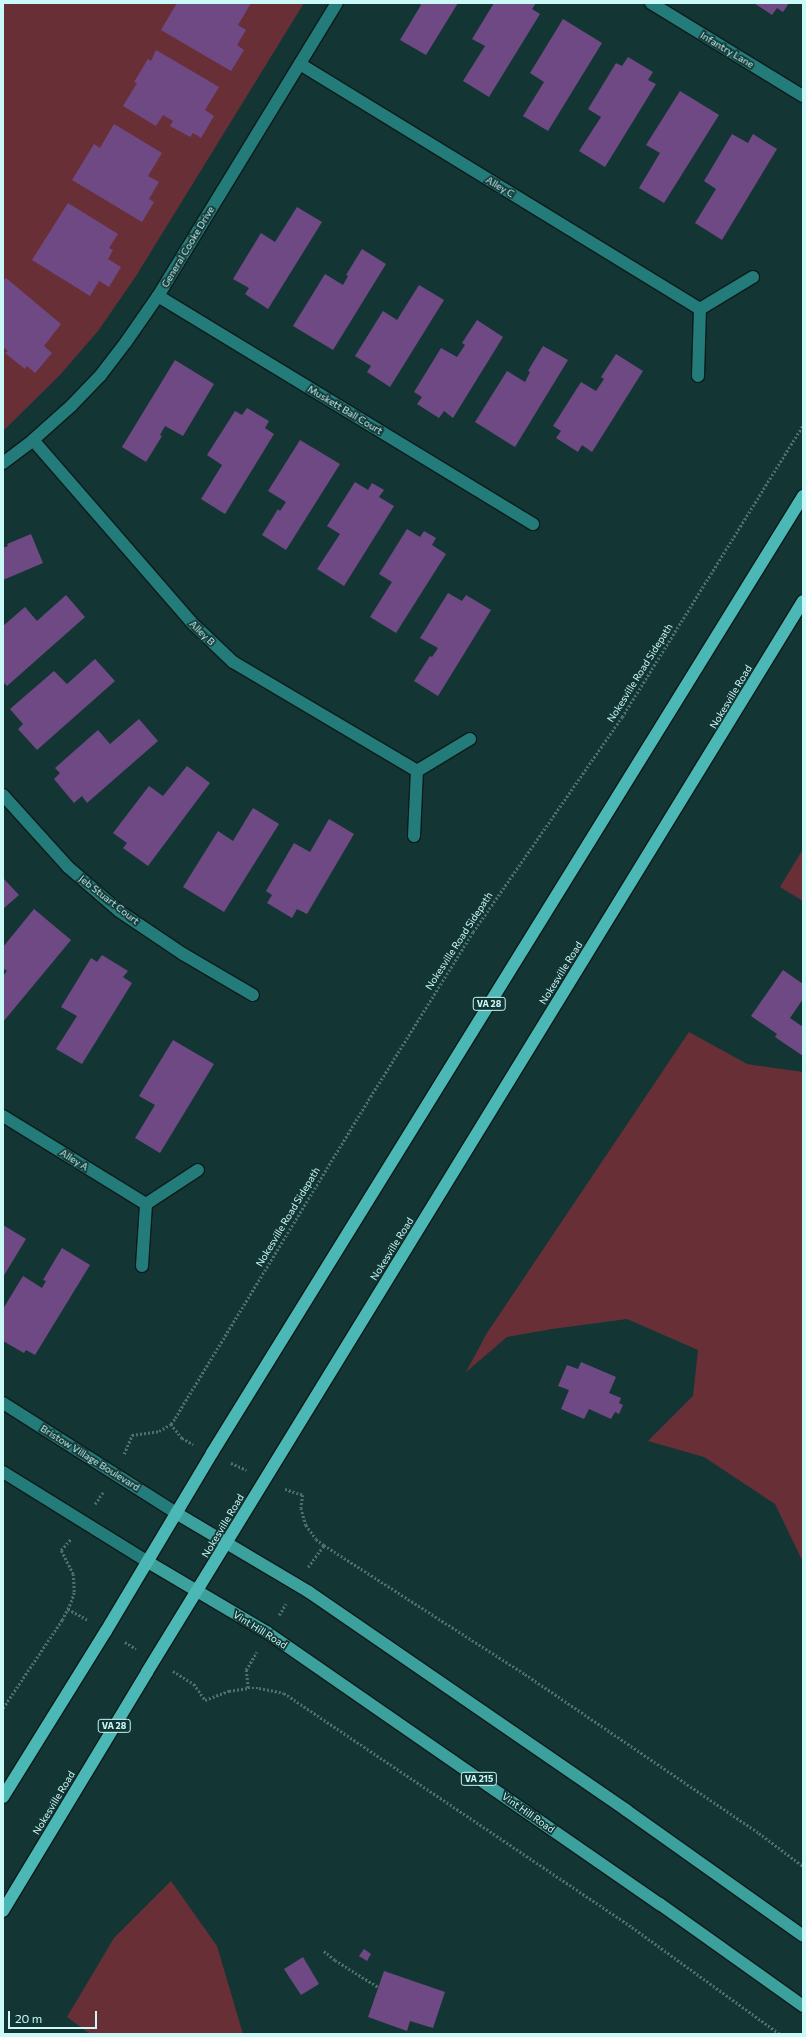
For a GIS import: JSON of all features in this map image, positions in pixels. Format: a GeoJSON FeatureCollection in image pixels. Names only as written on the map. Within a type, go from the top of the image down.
{"type":"FeatureCollection","features":[{"type":"Feature","properties":{"kind":"highway","name":"VA 28"},"geometry":{"type":"LineString","coordinates":[[3,1797],[148,1562],[212,1453],[803,496]]}},
{"type":"Feature","properties":{"kind":"highway","name":"Nokesville Road"},"geometry":{"type":"LineString","coordinates":[[3,1911],[150,1666],[197,1592],[803,601]]}},
{"type":"Feature","properties":{"kind":"main road"},"geometry":{"type":"LineString","coordinates":[[176,1513],[309,1592],[626,1810],[803,1936]]}},
{"type":"Feature","properties":{"kind":"main road","name":"Vint Hill Road"},"geometry":{"type":"LineString","coordinates":[[148,1562],[274,1638],[660,1904],[803,2006]]}},
{"type":"Feature","properties":{"kind":"street","name":"General Cooke Drive"},"geometry":{"type":"LineString","coordinates":[[3,463],[33,440],[71,406],[100,376],[126,342],[158,296],[337,3]]}},
{"type":"Feature","properties":{"kind":"street","name":"Infantry Lane"},"geometry":{"type":"LineString","coordinates":[[651,3],[803,96]]}},
{"type":"Feature","properties":{"kind":"street","name":"Alley C"},"geometry":{"type":"LineString","coordinates":[[300,64],[700,309]]}},
{"type":"Feature","properties":{"kind":"street"},"geometry":{"type":"LineString","coordinates":[[698,376],[700,309],[753,277]]}},
{"type":"Feature","properties":{"kind":"street","name":"Muskett Ball Court"},"geometry":{"type":"LineString","coordinates":[[158,296],[533,524]]}},
{"type":"Feature","properties":{"kind":"street","name":"Alley B"},"geometry":{"type":"LineString","coordinates":[[33,440],[191,622],[223,653],[254,676],[417,771]]}},
{"type":"Feature","properties":{"kind":"street"},"geometry":{"type":"LineString","coordinates":[[414,836],[417,771],[470,739]]}},
{"type":"Feature","properties":{"kind":"street","name":"Jeb Stuart Court"},"geometry":{"type":"LineString","coordinates":[[3,795],[68,867],[119,911],[183,954],[253,995]]}},
{"type":"Feature","properties":{"kind":"street","name":"Alley A"},"geometry":{"type":"LineString","coordinates":[[3,1116],[146,1204]]}},
{"type":"Feature","properties":{"kind":"street"},"geometry":{"type":"LineString","coordinates":[[142,1266],[146,1204],[198,1170]]}},
{"type":"Feature","properties":{"kind":"street","name":"Bristow Village Boulevard"},"geometry":{"type":"LineString","coordinates":[[3,1403],[176,1513]]}},
{"type":"Feature","properties":{"kind":"street"},"geometry":{"type":"LineString","coordinates":[[3,1472],[148,1562]]}},
{"type":"Feature","properties":{"kind":"path","name":"Nokesville Road Sidepath"},"geometry":{"type":"LineString","coordinates":[[171,1424],[473,932],[622,717],[803,424]]}},
{"type":"Feature","properties":{"kind":"path"},"geometry":{"type":"LineString","coordinates":[[125,1452],[132,1436],[152,1434],[171,1424],[182,1438],[288,1490],[303,1495],[301,1508],[306,1525],[314,1536],[324,1545],[525,1674],[759,1833],[803,1866]]}},
{"type":"Feature","properties":{"kind":"path"},"geometry":{"type":"LineString","coordinates":[[94,1505],[106,1488]]}},
{"type":"Feature","properties":{"kind":"path"},"geometry":{"type":"LineString","coordinates":[[3,1708],[68,1609],[74,1592],[74,1580],[71,1568],[61,1550],[74,1535]]}},
{"type":"Feature","properties":{"kind":"path"},"geometry":{"type":"LineString","coordinates":[[314,1557],[324,1545]]}},
{"type":"Feature","properties":{"kind":"path"},"geometry":{"type":"LineString","coordinates":[[68,1609],[84,1618]]}},
{"type":"Feature","properties":{"kind":"path"},"geometry":{"type":"LineString","coordinates":[[246,1670],[248,1688]]}},
{"type":"Feature","properties":{"kind":"path"},"geometry":{"type":"LineString","coordinates":[[194,1684],[205,1700],[229,1691],[248,1688],[259,1688],[284,1692],[632,1927],[780,2034]]}},
{"type":"Feature","properties":{"kind":"path"},"geometry":{"type":"LineString","coordinates":[[324,1951],[335,1960],[378,1987]]}},
{"type":"Feature","properties":{"kind":"shaded area"},"geometry":{"type":"Polygon","coordinates":[[[3,3],[304,3],[136,276],[98,331],[60,375],[3,431],[3,3]]]}},
{"type":"Feature","properties":{"kind":"shaded area"},"geometry":{"type":"Polygon","coordinates":[[[803,849],[803,901],[780,887],[803,849]]]}},
{"type":"Feature","properties":{"kind":"shaded area"},"geometry":{"type":"Polygon","coordinates":[[[689,1032],[747,1064],[803,1072],[803,1562],[775,1504],[704,1457],[648,1441],[693,1396],[698,1350],[627,1319],[552,1329],[507,1337],[466,1372],[487,1333],[689,1032]]]}},
{"type":"Feature","properties":{"kind":"shaded area"},"geometry":{"type":"Polygon","coordinates":[[[171,1881],[217,1946],[243,2034],[90,2034],[67,2017],[114,1938],[171,1881]]]}},
{"type":"Feature","properties":{"kind":"building"},"geometry":{"type":"Polygon","coordinates":[[[177,3],[251,3],[238,25],[246,30],[237,45],[244,50],[231,71],[161,30],[177,3]]]}},
{"type":"Feature","properties":{"kind":"building"},"geometry":{"type":"Polygon","coordinates":[[[419,3],[458,3],[426,55],[400,40],[421,5],[419,3]]]}},
{"type":"Feature","properties":{"kind":"building"},"geometry":{"type":"Polygon","coordinates":[[[494,3],[536,3],[532,9],[540,14],[489,97],[463,81],[485,46],[472,39],[494,3]]]}},
{"type":"Feature","properties":{"kind":"building"},"geometry":{"type":"Polygon","coordinates":[[[754,3],[789,3],[783,12],[777,8],[772,15],[754,3]]]}},
{"type":"Feature","properties":{"kind":"building"},"geometry":{"type":"Polygon","coordinates":[[[563,19],[602,43],[548,131],[523,116],[544,82],[530,73],[563,19]]]}},
{"type":"Feature","properties":{"kind":"building"},"geometry":{"type":"Polygon","coordinates":[[[156,50],[219,87],[205,110],[214,116],[201,138],[193,133],[190,137],[170,126],[173,121],[163,115],[156,126],[123,106],[137,83],[134,82],[148,59],[151,61],[156,50]]]}},
{"type":"Feature","properties":{"kind":"building"},"geometry":{"type":"Polygon","coordinates":[[[628,57],[653,72],[648,80],[656,84],[605,167],[579,151],[601,117],[588,109],[616,63],[622,66],[628,57]]]}},
{"type":"Feature","properties":{"kind":"building"},"geometry":{"type":"Polygon","coordinates":[[[680,91],[719,115],[664,203],[639,188],[660,153],[646,145],[680,91]]]}},
{"type":"Feature","properties":{"kind":"building"},"geometry":{"type":"Polygon","coordinates":[[[114,124],[162,153],[148,176],[159,182],[149,199],[154,202],[142,222],[72,180],[94,144],[100,148],[114,124]]]}},
{"type":"Feature","properties":{"kind":"building"},"geometry":{"type":"Polygon","coordinates":[[[732,134],[748,143],[753,134],[777,149],[722,240],[695,223],[716,189],[704,181],[732,134]]]}},
{"type":"Feature","properties":{"kind":"building"},"geometry":{"type":"Polygon","coordinates":[[[68,203],[118,234],[109,248],[113,250],[108,259],[121,267],[109,287],[99,281],[90,296],[32,260],[68,203]]]}},
{"type":"Feature","properties":{"kind":"building"},"geometry":{"type":"Polygon","coordinates":[[[297,207],[322,222],[268,309],[245,294],[249,288],[233,279],[261,233],[275,242],[297,207]]]}},
{"type":"Feature","properties":{"kind":"building"},"geometry":{"type":"Polygon","coordinates":[[[362,249],[386,264],[333,350],[293,326],[325,274],[343,285],[348,276],[346,275],[362,249]]]}},
{"type":"Feature","properties":{"kind":"building"},"geometry":{"type":"Polygon","coordinates":[[[6,278],[61,324],[44,346],[52,353],[35,373],[27,366],[25,369],[5,353],[8,351],[3,347],[3,281],[6,278]]]}},
{"type":"Feature","properties":{"kind":"building"},"geometry":{"type":"Polygon","coordinates":[[[419,285],[444,300],[390,387],[367,372],[371,366],[355,356],[383,311],[397,320],[419,285]]]}},
{"type":"Feature","properties":{"kind":"building"},"geometry":{"type":"Polygon","coordinates":[[[477,320],[503,337],[453,418],[444,411],[439,418],[417,404],[422,397],[414,392],[441,348],[457,357],[465,345],[462,343],[477,320]]]}},
{"type":"Feature","properties":{"kind":"building"},"geometry":{"type":"Polygon","coordinates":[[[543,346],[568,360],[515,447],[475,422],[507,371],[525,382],[530,372],[528,371],[543,346]]]}},
{"type":"Feature","properties":{"kind":"building"},"geometry":{"type":"Polygon","coordinates":[[[616,354],[643,371],[592,452],[582,445],[578,452],[556,438],[561,431],[553,426],[581,382],[596,391],[604,379],[601,377],[616,354]]]}},
{"type":"Feature","properties":{"kind":"building"},"geometry":{"type":"Polygon","coordinates":[[[175,360],[214,384],[183,436],[165,426],[160,435],[162,436],[146,462],[122,447],[175,360]]]}},
{"type":"Feature","properties":{"kind":"building"},"geometry":{"type":"Polygon","coordinates":[[[247,408],[269,421],[265,428],[274,434],[225,514],[201,499],[222,465],[207,455],[235,411],[242,415],[247,408]]]}},
{"type":"Feature","properties":{"kind":"building"},"geometry":{"type":"Polygon","coordinates":[[[300,440],[340,464],[286,550],[262,535],[278,509],[280,511],[286,502],[268,491],[300,440]]]}},
{"type":"Feature","properties":{"kind":"building"},"geometry":{"type":"Polygon","coordinates":[[[355,482],[368,490],[372,483],[384,490],[379,497],[394,506],[344,586],[317,569],[340,534],[327,526],[355,482]]]}},
{"type":"Feature","properties":{"kind":"building"},"geometry":{"type":"Polygon","coordinates":[[[407,529],[420,537],[424,531],[436,538],[432,545],[446,554],[396,633],[370,617],[392,582],[379,574],[407,529]]]}},
{"type":"Feature","properties":{"kind":"building"},"geometry":{"type":"Polygon","coordinates":[[[31,534],[43,563],[3,580],[3,548],[8,546],[7,544],[31,534]]]}},
{"type":"Feature","properties":{"kind":"building"},"geometry":{"type":"Polygon","coordinates":[[[448,593],[462,601],[466,595],[491,610],[438,696],[414,681],[430,656],[432,657],[438,648],[420,638],[448,593]]]}},
{"type":"Feature","properties":{"kind":"building"},"geometry":{"type":"Polygon","coordinates":[[[66,595],[85,617],[7,686],[3,682],[3,626],[25,607],[37,621],[66,595]]]}},
{"type":"Feature","properties":{"kind":"building"},"geometry":{"type":"Polygon","coordinates":[[[95,659],[115,681],[37,750],[18,729],[23,724],[10,709],[54,671],[67,684],[95,659]]]}},
{"type":"Feature","properties":{"kind":"building"},"geometry":{"type":"Polygon","coordinates":[[[139,719],[158,741],[87,803],[82,796],[74,803],[54,779],[60,773],[55,768],[98,730],[110,744],[139,719]]]}},
{"type":"Feature","properties":{"kind":"building"},"geometry":{"type":"Polygon","coordinates":[[[187,766],[210,783],[148,866],[123,848],[127,843],[113,833],[149,786],[163,796],[187,766]]]}},
{"type":"Feature","properties":{"kind":"building"},"geometry":{"type":"Polygon","coordinates":[[[253,808],[279,824],[224,912],[183,887],[218,831],[233,841],[253,808]]]}},
{"type":"Feature","properties":{"kind":"building"},"geometry":{"type":"Polygon","coordinates":[[[329,819],[354,834],[307,914],[297,909],[292,918],[267,903],[272,895],[266,891],[294,843],[310,852],[329,819]]]}},
{"type":"Feature","properties":{"kind":"building"},"geometry":{"type":"Polygon","coordinates":[[[3,878],[19,895],[3,909],[3,878]]]}},
{"type":"Feature","properties":{"kind":"building"},"geometry":{"type":"Polygon","coordinates":[[[34,909],[71,940],[3,1022],[3,976],[7,971],[3,968],[3,947],[34,909]]]}},
{"type":"Feature","properties":{"kind":"building"},"geometry":{"type":"Polygon","coordinates":[[[102,955],[128,971],[123,977],[132,983],[82,1064],[56,1049],[77,1016],[61,1007],[91,958],[97,962],[102,955]]]}},
{"type":"Feature","properties":{"kind":"building"},"geometry":{"type":"Polygon","coordinates":[[[783,970],[803,984],[803,999],[790,1018],[803,1027],[803,1056],[775,1037],[777,1034],[751,1016],[783,970]]]}},
{"type":"Feature","properties":{"kind":"building"},"geometry":{"type":"Polygon","coordinates":[[[173,1040],[214,1064],[160,1153],[135,1138],[155,1105],[139,1096],[173,1040]]]}},
{"type":"Feature","properties":{"kind":"building"},"geometry":{"type":"Polygon","coordinates":[[[3,1225],[26,1239],[3,1277],[3,1225]]]}},
{"type":"Feature","properties":{"kind":"building"},"geometry":{"type":"Polygon","coordinates":[[[62,1248],[90,1265],[35,1355],[26,1350],[24,1353],[3,1341],[3,1309],[23,1276],[42,1288],[46,1281],[43,1280],[62,1248]]]}},
{"type":"Feature","properties":{"kind":"building"},"geometry":{"type":"Polygon","coordinates":[[[581,1362],[616,1377],[609,1393],[621,1398],[619,1403],[623,1405],[619,1414],[615,1412],[611,1419],[589,1409],[584,1419],[561,1409],[569,1390],[558,1386],[567,1365],[578,1369],[581,1362]]]}},
{"type":"Feature","properties":{"kind":"building"},"geometry":{"type":"Polygon","coordinates":[[[364,1949],[371,1954],[367,1961],[359,1956],[364,1949]]]}},
{"type":"Feature","properties":{"kind":"building"},"geometry":{"type":"Polygon","coordinates":[[[303,1957],[319,1984],[301,1995],[284,1969],[303,1957]]]}},
{"type":"Feature","properties":{"kind":"building"},"geometry":{"type":"Polygon","coordinates":[[[384,1971],[445,1992],[433,2028],[410,2021],[407,2031],[368,2017],[384,1971]]]}}]}
